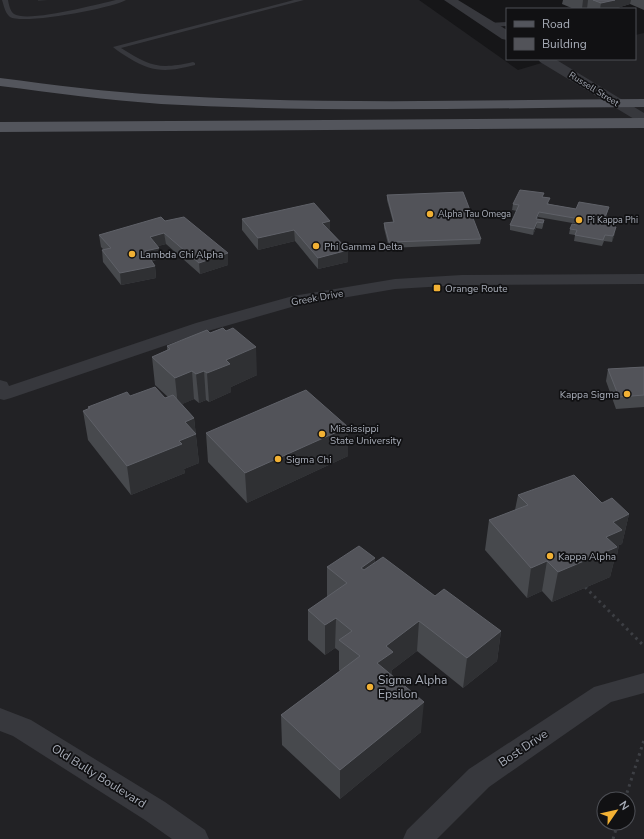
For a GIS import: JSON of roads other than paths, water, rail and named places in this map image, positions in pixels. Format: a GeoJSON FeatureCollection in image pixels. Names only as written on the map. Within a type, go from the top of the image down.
{"type":"FeatureCollection","features":[{"type":"Feature","properties":{"kind":"main road"},"geometry":{"type":"LineString","coordinates":[[0,82],[113,96],[223,102],[333,104],[644,102]]}},
{"type":"Feature","properties":{"kind":"main road"},"geometry":{"type":"LineString","coordinates":[[0,127],[644,123]]}},
{"type":"Feature","properties":{"kind":"street"},"geometry":{"type":"LineString","coordinates":[[450,0],[506,35]]}},
{"type":"Feature","properties":{"kind":"street","name":"Russell Street"},"geometry":{"type":"LineString","coordinates":[[547,60],[644,119]]}},
{"type":"Feature","properties":{"kind":"street","name":"Greek Drive"},"geometry":{"type":"LineString","coordinates":[[2,390],[202,327],[293,301],[395,284],[462,280],[644,279]]}},
{"type":"Feature","properties":{"kind":"street","name":"Bost Drive"},"geometry":{"type":"LineString","coordinates":[[417,839],[479,778],[603,694],[644,683]]}},
{"type":"Feature","properties":{"kind":"street","name":"Old Bully Boulevard"},"geometry":{"type":"LineString","coordinates":[[0,718],[22,728],[149,806],[195,839]]}},
{"type":"Feature","properties":{"kind":"lane"},"geometry":{"type":"LineString","coordinates":[[5,0],[7,10],[14,16],[21,19],[40,18],[99,3],[123,0]]}},
{"type":"Feature","properties":{"kind":"lane"},"geometry":{"type":"LineString","coordinates":[[193,64],[160,70],[147,66],[116,47],[301,0]]}},
{"type":"Feature","properties":{"kind":"lane"},"geometry":{"type":"LineString","coordinates":[[488,25],[506,24]]}},
{"type":"Feature","properties":{"kind":"place","name":"Alpha Tau Omega"},"geometry":{"type":"Point","coordinates":[430,214]}},
{"type":"Feature","properties":{"kind":"place","name":"Pi Kappa Phi"},"geometry":{"type":"Point","coordinates":[579,220]}},
{"type":"Feature","properties":{"kind":"place","name":"Phi Gamma Delta"},"geometry":{"type":"Point","coordinates":[316,246]}},
{"type":"Feature","properties":{"kind":"place","name":"Lambda Chi Alpha"},"geometry":{"type":"Point","coordinates":[132,254]}},
{"type":"Feature","properties":{"kind":"place","name":"Orange Route"},"geometry":{"type":"Point","coordinates":[437,288]}},
{"type":"Feature","properties":{"kind":"place","name":"Kappa Sigma"},"geometry":{"type":"Point","coordinates":[627,394]}},
{"type":"Feature","properties":{"kind":"place","name":"Mississippi State University"},"geometry":{"type":"Point","coordinates":[322,434]}},
{"type":"Feature","properties":{"kind":"place","name":"Sigma Chi"},"geometry":{"type":"Point","coordinates":[278,459]}},
{"type":"Feature","properties":{"kind":"place","name":"Kappa Alpha"},"geometry":{"type":"Point","coordinates":[550,556]}},
{"type":"Feature","properties":{"kind":"place","name":"Sigma Alpha Epsilon"},"geometry":{"type":"Point","coordinates":[370,687]}}]}
